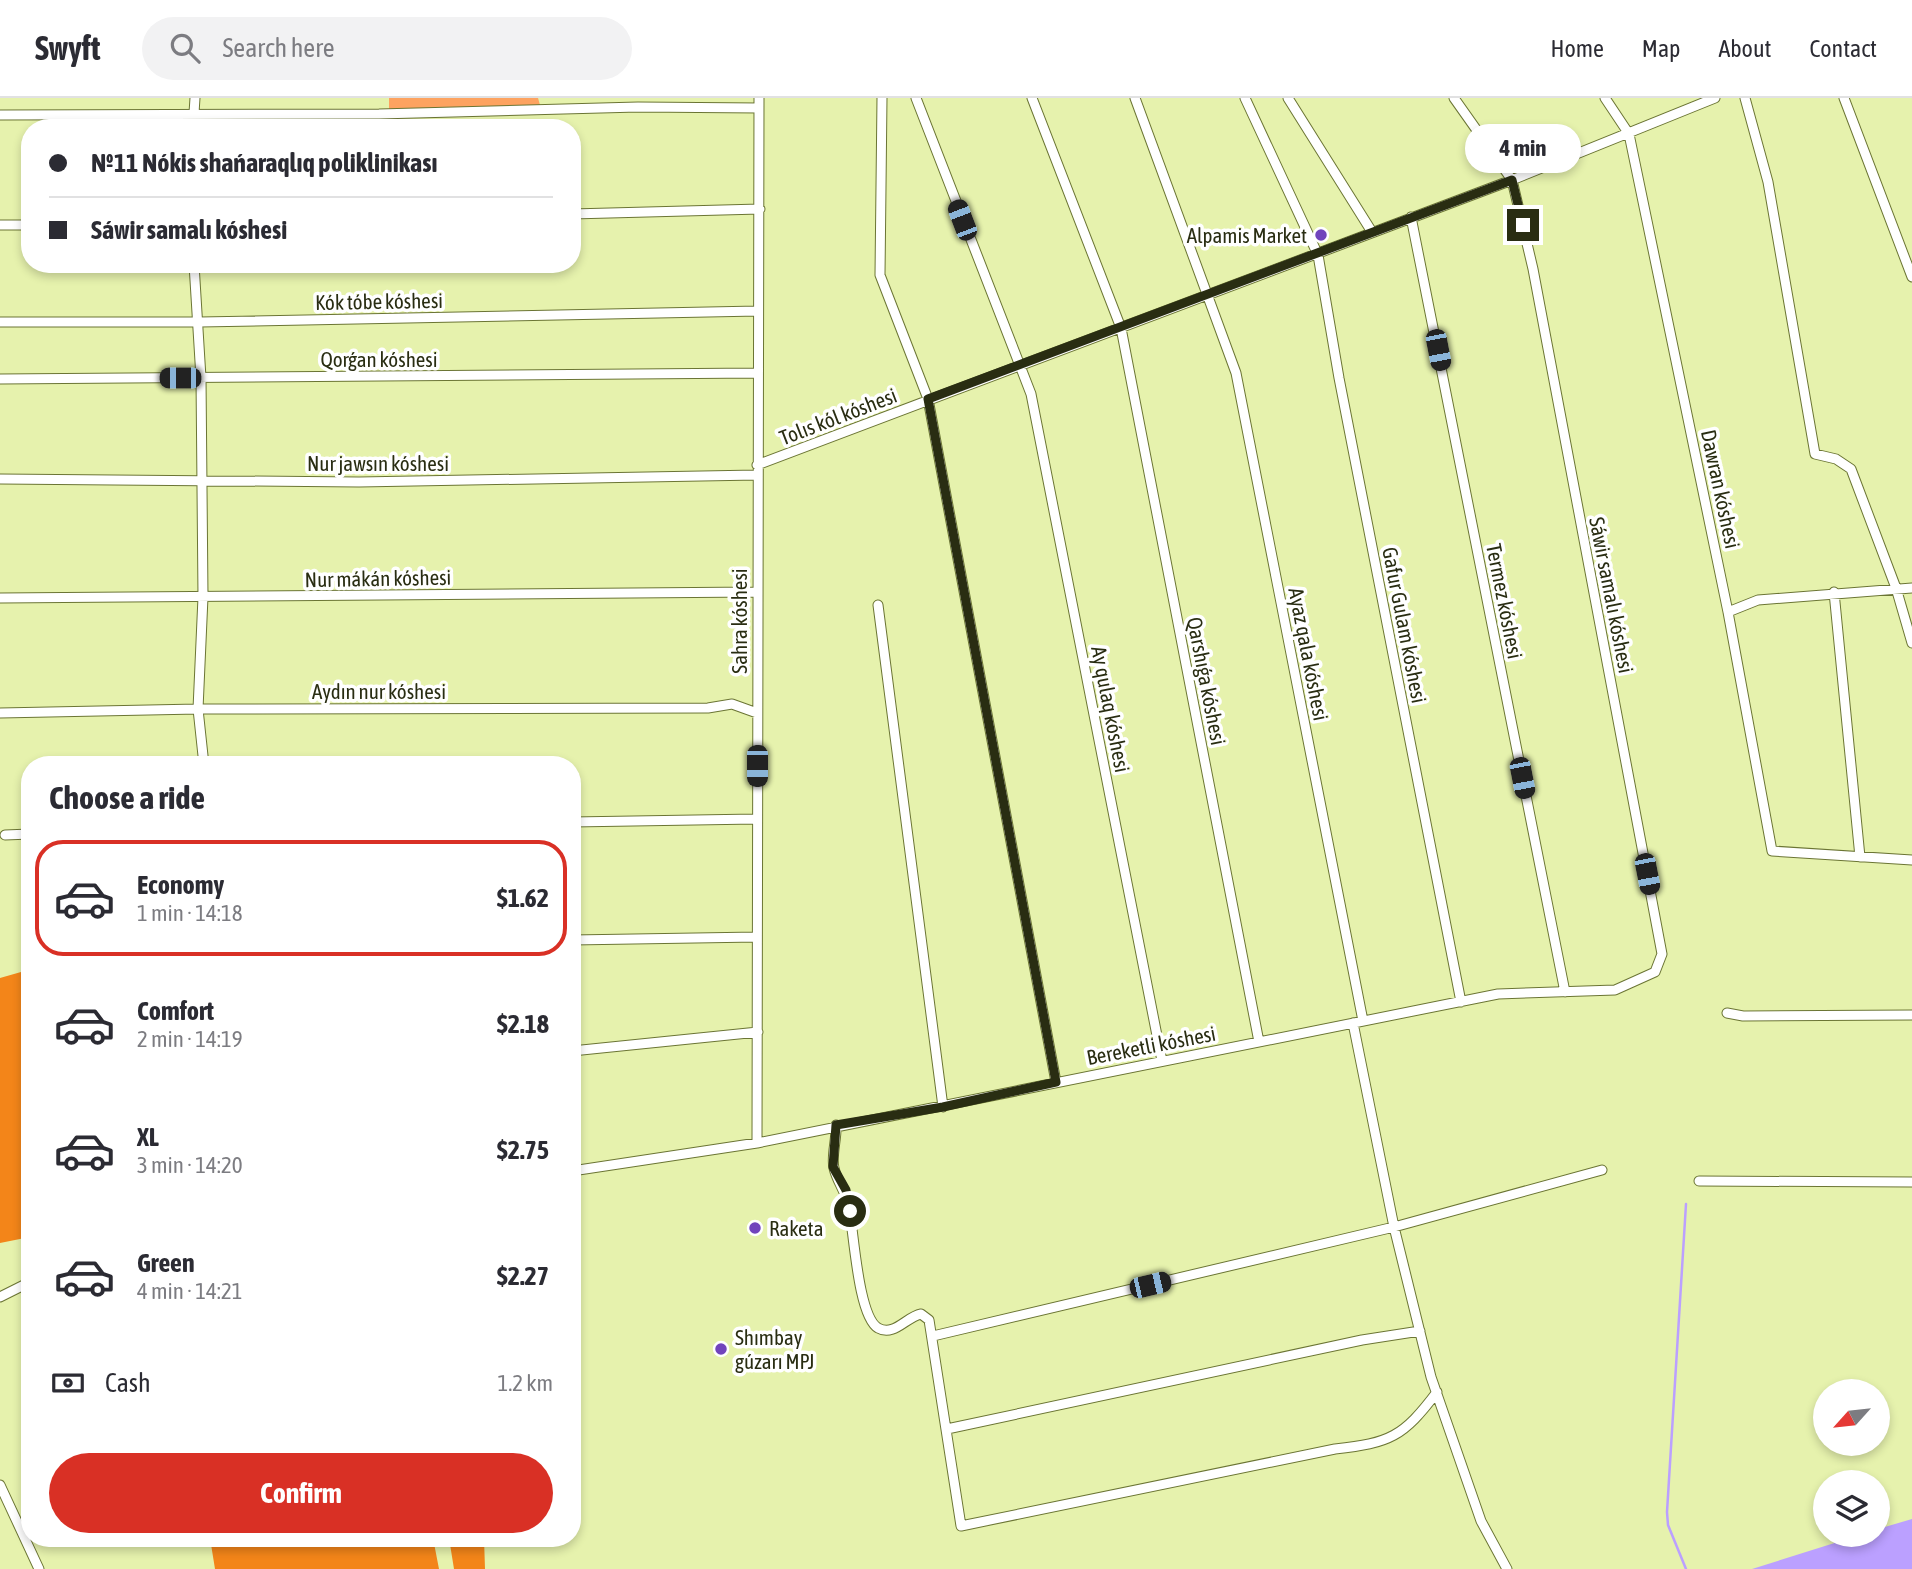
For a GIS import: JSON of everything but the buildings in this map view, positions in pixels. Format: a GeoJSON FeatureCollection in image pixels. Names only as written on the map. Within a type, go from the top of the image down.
{"type":"FeatureCollection","features":[{"type":"Feature","properties":{"kind":"street"},"geometry":{"type":"LineString","coordinates":[[194,119],[195,98]]}},
{"type":"Feature","properties":{"kind":"street"},"geometry":{"type":"LineString","coordinates":[[882,98],[880,275],[928,399],[1056,1082]]}},
{"type":"Feature","properties":{"kind":"street","name":"Ay qulaq kóshesi"},"geometry":{"type":"LineString","coordinates":[[916,98],[1018,367],[1031,394],[1161,1061]]}},
{"type":"Feature","properties":{"kind":"street","name":"Qarshıǵa kóshesi"},"geometry":{"type":"LineString","coordinates":[[1032,98],[1121,328],[1259,1042]]}},
{"type":"Feature","properties":{"kind":"street","name":"Ayaz qala kóshesi"},"geometry":{"type":"LineString","coordinates":[[1135,98],[1236,373],[1394,1227],[1437,1392],[1480,1521],[1507,1569]]}},
{"type":"Feature","properties":{"kind":"street","name":"Gafur Gulam kóshesi"},"geometry":{"type":"LineString","coordinates":[[1245,98],[1318,255],[1461,1002]]}},
{"type":"Feature","properties":{"kind":"street"},"geometry":{"type":"LineString","coordinates":[[1288,98],[1372,232]]}},
{"type":"Feature","properties":{"kind":"street"},"geometry":{"type":"LineString","coordinates":[[1454,98],[1512,180]]}},
{"type":"Feature","properties":{"kind":"street"},"geometry":{"type":"LineString","coordinates":[[1605,98],[1629,134]]}},
{"type":"Feature","properties":{"kind":"street","name":"Tolıs kól kóshesi"},"geometry":{"type":"LineString","coordinates":[[757,464],[1318,255],[1715,98]]}},
{"type":"Feature","properties":{"kind":"street"},"geometry":{"type":"LineString","coordinates":[[1745,98],[1768,182],[1815,454],[1843,463],[1851,469],[1896,588],[1912,643]]}},
{"type":"Feature","properties":{"kind":"street"},"geometry":{"type":"LineString","coordinates":[[1844,98],[1912,277]]}},
{"type":"Feature","properties":{"kind":"street"},"geometry":{"type":"LineString","coordinates":[[0,115],[759,103]]}},
{"type":"Feature","properties":{"kind":"street","name":"Sahra kóshesi"},"geometry":{"type":"LineString","coordinates":[[757,1143],[759,103]]}},
{"type":"Feature","properties":{"kind":"street","name":"Dawran kóshesi"},"geometry":{"type":"LineString","coordinates":[[1629,134],[1728,612],[1772,851],[1860,857]]}},
{"type":"Feature","properties":{"kind":"street","name":"Sáwir samalı kóshesi"},"geometry":{"type":"LineString","coordinates":[[1512,180],[1533,269],[1662,954],[1655,972],[1615,990]]}},
{"type":"Feature","properties":{"kind":"street"},"geometry":{"type":"LineString","coordinates":[[581,214],[760,209]]}},
{"type":"Feature","properties":{"kind":"street","name":"Termez kóshesi"},"geometry":{"type":"LineString","coordinates":[[1411,217],[1564,992]]}},
{"type":"Feature","properties":{"kind":"street"},"geometry":{"type":"LineString","coordinates":[[0,225],[21,225]]}},
{"type":"Feature","properties":{"kind":"street"},"geometry":{"type":"LineString","coordinates":[[195,273],[200,322],[201,378],[203,597],[198,709],[203,756]]}},
{"type":"Feature","properties":{"kind":"street","name":"Kók tóbe kóshesi"},"geometry":{"type":"LineString","coordinates":[[0,322],[200,322],[758,311]]}},
{"type":"Feature","properties":{"kind":"street","name":"Qorǵan kóshesi"},"geometry":{"type":"LineString","coordinates":[[0,379],[758,373]]}},
{"type":"Feature","properties":{"kind":"street","name":"Nur jawsın kóshesi"},"geometry":{"type":"LineString","coordinates":[[0,479],[201,481],[757,475]]}},
{"type":"Feature","properties":{"kind":"street"},"geometry":{"type":"LineString","coordinates":[[1728,612],[1758,600],[1912,588]]}},
{"type":"Feature","properties":{"kind":"street","name":"Nur mákán kóshesi"},"geometry":{"type":"LineString","coordinates":[[0,598],[756,592]]}},
{"type":"Feature","properties":{"kind":"street"},"geometry":{"type":"LineString","coordinates":[[1834,592],[1860,857],[1912,860]]}},
{"type":"Feature","properties":{"kind":"street"},"geometry":{"type":"LineString","coordinates":[[878,605],[943,1107]]}},
{"type":"Feature","properties":{"kind":"street","name":"Aydın nur kóshesi"},"geometry":{"type":"LineString","coordinates":[[0,713],[198,709],[708,708],[732,704],[757,713]]}},
{"type":"Feature","properties":{"kind":"street"},"geometry":{"type":"LineString","coordinates":[[581,822],[756,819]]}},
{"type":"Feature","properties":{"kind":"street"},"geometry":{"type":"LineString","coordinates":[[5,835],[21,834]]}},
{"type":"Feature","properties":{"kind":"street"},"geometry":{"type":"LineString","coordinates":[[581,940],[757,937]]}},
{"type":"Feature","properties":{"kind":"street","name":"Bereketli kóshesi"},"geometry":{"type":"LineString","coordinates":[[581,1170],[757,1143],[1498,994],[1615,990]]}},
{"type":"Feature","properties":{"kind":"street"},"geometry":{"type":"LineString","coordinates":[[1727,1013],[1742,1016],[1912,1015]]}},
{"type":"Feature","properties":{"kind":"street"},"geometry":{"type":"LineString","coordinates":[[581,1050],[758,1032]]}},
{"type":"Feature","properties":{"kind":"street"},"geometry":{"type":"LineString","coordinates":[[836,1125],[833,1167],[846,1190],[864,1305],[873,1324],[881,1330],[894,1329],[914,1315],[921,1314],[929,1320],[961,1526],[1321,1451],[1376,1444],[1411,1426],[1437,1392]]}},
{"type":"Feature","properties":{"kind":"street"},"geometry":{"type":"LineString","coordinates":[[933,1336],[1394,1227],[1602,1170]]}},
{"type":"Feature","properties":{"kind":"street"},"geometry":{"type":"LineString","coordinates":[[1699,1181],[1912,1182]]}},
{"type":"Feature","properties":{"kind":"street"},"geometry":{"type":"LineString","coordinates":[[0,1297],[21,1286]]}},
{"type":"Feature","properties":{"kind":"street"},"geometry":{"type":"LineString","coordinates":[[947,1429],[1362,1340],[1420,1331]]}},
{"type":"Feature","properties":{"kind":"street"},"geometry":{"type":"LineString","coordinates":[[0,1485],[21,1530]]}},
{"type":"Feature","properties":{"kind":"street"},"geometry":{"type":"LineString","coordinates":[[29,1547],[39,1569]]}},
{"type":"Feature","properties":{"kind":"shaded area"},"geometry":{"type":"Polygon","coordinates":[[[389,98],[538,98],[540,105],[389,111],[389,98]]]}},
{"type":"Feature","properties":{"kind":"shaded area"},"geometry":{"type":"Polygon","coordinates":[[[21,972],[21,1239],[0,1243],[0,978],[21,972]]]}},
{"type":"Feature","properties":{"kind":"shaded area"},"geometry":{"type":"Polygon","coordinates":[[[1912,1519],[1912,1569],[1752,1569],[1822,1547],[1890,1547],[1890,1525],[1912,1519]]]}},
{"type":"Feature","properties":{"kind":"shaded area"},"geometry":{"type":"Polygon","coordinates":[[[211,1547],[435,1547],[439,1569],[215,1569],[211,1547]]]}},
{"type":"Feature","properties":{"kind":"shaded area"},"geometry":{"type":"Polygon","coordinates":[[[450,1547],[484,1547],[485,1569],[454,1569],[450,1547]]]}},
{"type":"Feature","properties":{"kind":"waterway"},"geometry":{"type":"LineString","coordinates":[[1686,1204],[1667,1512],[1668,1525],[1686,1569]]}},
{"type":"Feature","properties":{"kind":"place","name":"Alpamis Market"},"geometry":{"type":"Point","coordinates":[1321,235]}},
{"type":"Feature","properties":{"kind":"place","name":"Raketa"},"geometry":{"type":"Point","coordinates":[755,1228]}},
{"type":"Feature","properties":{"kind":"place","name":"Shımbay gúzarı MPJ"},"geometry":{"type":"Point","coordinates":[721,1349]}},
{"type":"Feature","properties":{"kind":"route"},"geometry":{"type":"LineString","coordinates":[[850,1211],[846,1190],[833,1167],[837,1143],[836,1125],[943,1107],[1056,1082],[928,399],[1209,296],[1512,180],[1523,225]]}}]}
